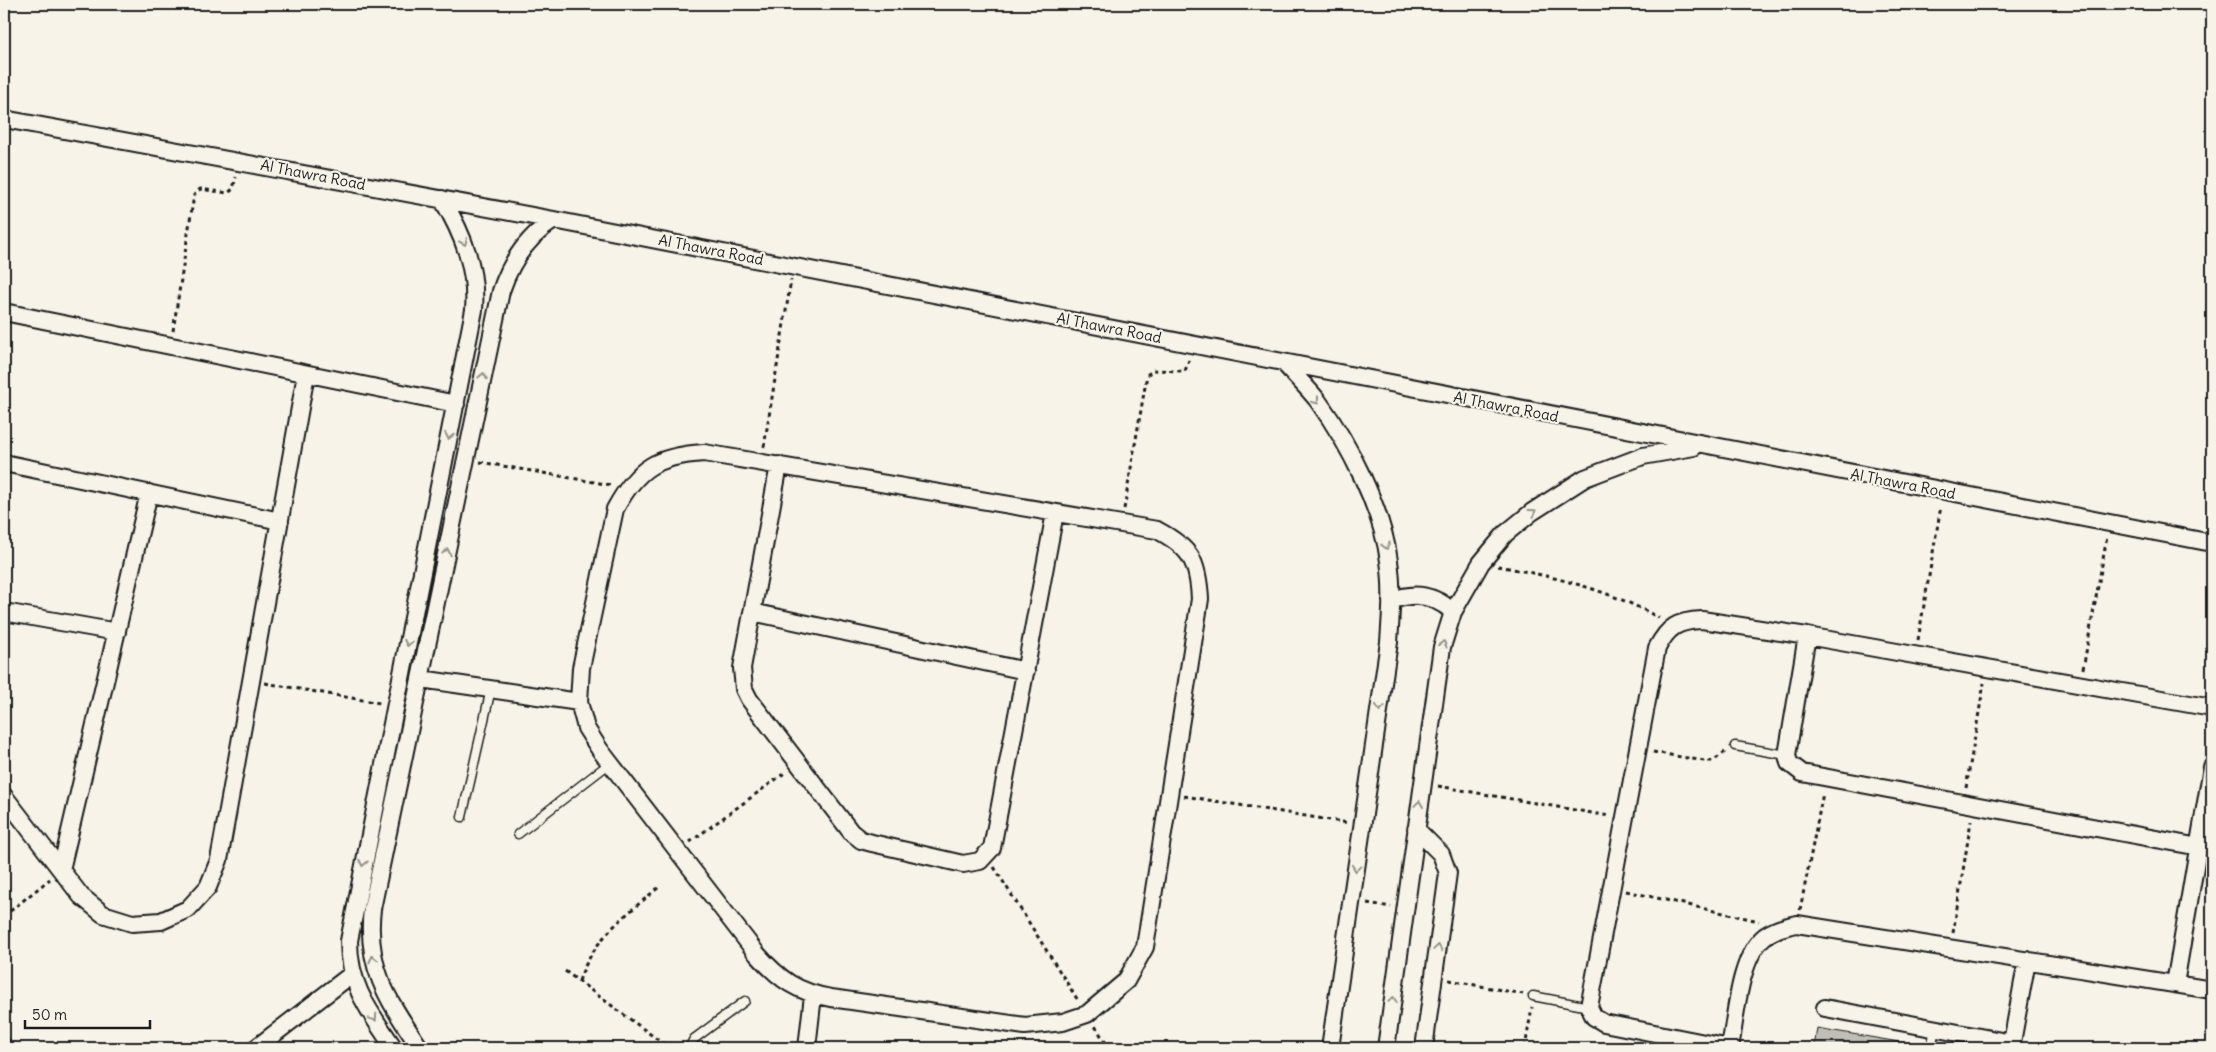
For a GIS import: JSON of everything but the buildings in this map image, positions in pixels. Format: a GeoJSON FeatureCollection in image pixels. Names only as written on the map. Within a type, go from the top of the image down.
{"type":"FeatureCollection","features":[{"type":"Feature","properties":{"kind":"street","name":"Al Thawra Road"},"geometry":{"type":"LineString","coordinates":[[4,119],[554,220],[1705,446],[2212,543]]}},
{"type":"Feature","properties":{"kind":"street"},"geometry":{"type":"LineString","coordinates":[[394,1048],[365,1005],[352,974],[349,941],[474,310],[474,277],[470,257],[453,218],[442,199]]}},
{"type":"Feature","properties":{"kind":"street"},"geometry":{"type":"LineString","coordinates":[[420,1048],[377,977],[371,950],[372,909],[501,291],[512,265],[530,239],[554,220]]}},
{"type":"Feature","properties":{"kind":"street"},"geometry":{"type":"LineString","coordinates":[[474,310],[496,314]]}},
{"type":"Feature","properties":{"kind":"street"},"geometry":{"type":"LineString","coordinates":[[4,312],[456,404]]}},
{"type":"Feature","properties":{"kind":"street"},"geometry":{"type":"LineString","coordinates":[[1285,364],[1318,401],[1346,446],[1370,494],[1381,526],[1389,560],[1392,601],[1389,642],[1330,1048]]}},
{"type":"Feature","properties":{"kind":"street"},"geometry":{"type":"LineString","coordinates":[[4,796],[81,896],[103,914],[132,923],[161,921],[188,909],[208,888],[219,860],[306,374]]}},
{"type":"Feature","properties":{"kind":"street"},"geometry":{"type":"LineString","coordinates":[[1386,1048],[1442,647],[1453,612],[1481,563],[1506,534],[1532,512],[1585,478],[1643,456],[1705,446]]}},
{"type":"Feature","properties":{"kind":"street"},"geometry":{"type":"LineString","coordinates":[[704,453],[779,465],[1157,530],[1178,541],[1191,558],[1198,578],[1200,599],[1145,946],[1126,981],[1087,1014],[1063,1022],[1024,1026],[813,995],[793,986],[774,974],[757,954],[677,852],[586,728],[579,702],[582,668],[615,508],[627,488],[643,471],[658,462],[678,454],[704,453]]}},
{"type":"Feature","properties":{"kind":"street"},"geometry":{"type":"LineString","coordinates":[[4,462],[280,521]]}},
{"type":"Feature","properties":{"kind":"street"},"geometry":{"type":"LineString","coordinates":[[779,465],[742,668],[744,689],[797,764],[843,823],[861,840],[963,864],[980,861],[992,848],[1055,513]]}},
{"type":"Feature","properties":{"kind":"street"},"geometry":{"type":"LineString","coordinates":[[61,870],[149,494]]}},
{"type":"Feature","properties":{"kind":"street"},"geometry":{"type":"LineString","coordinates":[[434,512],[454,516]]}},
{"type":"Feature","properties":{"kind":"street"},"geometry":{"type":"LineString","coordinates":[[417,595],[436,600]]}},
{"type":"Feature","properties":{"kind":"street"},"geometry":{"type":"LineString","coordinates":[[1392,601],[1410,595],[1429,597],[1453,612]]}},
{"type":"Feature","properties":{"kind":"street"},"geometry":{"type":"LineString","coordinates":[[4,612],[117,632]]}},
{"type":"Feature","properties":{"kind":"street"},"geometry":{"type":"LineString","coordinates":[[752,612],[1026,671]]}},
{"type":"Feature","properties":{"kind":"street"},"geometry":{"type":"LineString","coordinates":[[2212,708],[1807,636],[1702,620],[1686,621],[1673,626],[1664,635],[1657,648],[1590,1007],[1594,1017],[1604,1023],[1730,1048],[1745,969],[1752,951],[1765,936],[1790,925],[1950,948],[2212,990]]}},
{"type":"Feature","properties":{"kind":"street"},"geometry":{"type":"LineString","coordinates":[[1807,636],[1787,755],[1794,769],[1802,773],[1826,778],[2199,847]]}},
{"type":"Feature","properties":{"kind":"street"},"geometry":{"type":"LineString","coordinates":[[421,679],[579,702]]}},
{"type":"Feature","properties":{"kind":"street"},"geometry":{"type":"LineString","coordinates":[[2176,984],[2212,767]]}},
{"type":"Feature","properties":{"kind":"street"},"geometry":{"type":"LineString","coordinates":[[373,815],[390,821]]}},
{"type":"Feature","properties":{"kind":"street"},"geometry":{"type":"LineString","coordinates":[[1416,829],[1441,854],[1448,873],[1424,1048]]}},
{"type":"Feature","properties":{"kind":"street"},"geometry":{"type":"LineString","coordinates":[[1825,1008],[2011,1046],[2027,960]]}},
{"type":"Feature","properties":{"kind":"street"},"geometry":{"type":"LineString","coordinates":[[256,1048],[352,974]]}},
{"type":"Feature","properties":{"kind":"street"},"geometry":{"type":"LineString","coordinates":[[807,1048],[813,995]]}},
{"type":"Feature","properties":{"kind":"lane"},"geometry":{"type":"LineString","coordinates":[[462,817],[491,689]]}},
{"type":"Feature","properties":{"kind":"lane"},"geometry":{"type":"LineString","coordinates":[[1735,746],[1787,755]]}},
{"type":"Feature","properties":{"kind":"lane"},"geometry":{"type":"LineString","coordinates":[[518,834],[610,763]]}},
{"type":"Feature","properties":{"kind":"lane"},"geometry":{"type":"LineString","coordinates":[[1534,996],[1590,1007]]}},
{"type":"Feature","properties":{"kind":"lane"},"geometry":{"type":"LineString","coordinates":[[689,1048],[694,1038],[745,1001]]}},
{"type":"Feature","properties":{"kind":"lane"},"geometry":{"type":"LineString","coordinates":[[1931,1048],[1935,1029]]}},
{"type":"Feature","properties":{"kind":"path"},"geometry":{"type":"LineString","coordinates":[[170,347],[194,195],[200,189],[226,193],[231,191],[234,186],[239,161]]}},
{"type":"Feature","properties":{"kind":"path"},"geometry":{"type":"LineString","coordinates":[[761,462],[793,266]]}},
{"type":"Feature","properties":{"kind":"path"},"geometry":{"type":"LineString","coordinates":[[1121,524],[1147,375],[1153,370],[1185,371],[1188,366],[1192,345]]}},
{"type":"Feature","properties":{"kind":"path"},"geometry":{"type":"LineString","coordinates":[[466,459],[627,488]]}},
{"type":"Feature","properties":{"kind":"path"},"geometry":{"type":"LineString","coordinates":[[1915,655],[1944,492]]}},
{"type":"Feature","properties":{"kind":"path"},"geometry":{"type":"LineString","coordinates":[[2081,684],[2110,524]]}},
{"type":"Feature","properties":{"kind":"path"},"geometry":{"type":"LineString","coordinates":[[1481,563],[1583,584],[1640,607],[1673,626]]}},
{"type":"Feature","properties":{"kind":"path"},"geometry":{"type":"LineString","coordinates":[[1950,948],[1986,668]]}},
{"type":"Feature","properties":{"kind":"path"},"geometry":{"type":"LineString","coordinates":[[251,681],[395,706]]}},
{"type":"Feature","properties":{"kind":"path"},"geometry":{"type":"LineString","coordinates":[[1638,749],[1713,761],[1735,746]]}},
{"type":"Feature","properties":{"kind":"path"},"geometry":{"type":"LineString","coordinates":[[677,852],[797,764]]}},
{"type":"Feature","properties":{"kind":"path"},"geometry":{"type":"LineString","coordinates":[[1611,888],[1790,925],[1826,778]]}},
{"type":"Feature","properties":{"kind":"path"},"geometry":{"type":"LineString","coordinates":[[1422,783],[1624,819]]}},
{"type":"Feature","properties":{"kind":"path"},"geometry":{"type":"LineString","coordinates":[[1169,794],[1363,826]]}},
{"type":"Feature","properties":{"kind":"path"},"geometry":{"type":"LineString","coordinates":[[987,855],[1109,1048]]}},
{"type":"Feature","properties":{"kind":"path"},"geometry":{"type":"LineString","coordinates":[[4,916],[61,870]]}},
{"type":"Feature","properties":{"kind":"path"},"geometry":{"type":"LineString","coordinates":[[579,981],[588,958],[601,939],[659,887]]}},
{"type":"Feature","properties":{"kind":"path"},"geometry":{"type":"LineString","coordinates":[[1352,900],[1405,910]]}},
{"type":"Feature","properties":{"kind":"path"},"geometry":{"type":"LineString","coordinates":[[565,971],[662,1044],[670,1048]]}},
{"type":"Feature","properties":{"kind":"path"},"geometry":{"type":"LineString","coordinates":[[1434,977],[1534,996],[1525,1048]]}},
{"type":"Feature","properties":{"kind":"path"},"geometry":{"type":"LineString","coordinates":[[657,1048],[662,1044]]}}]}
